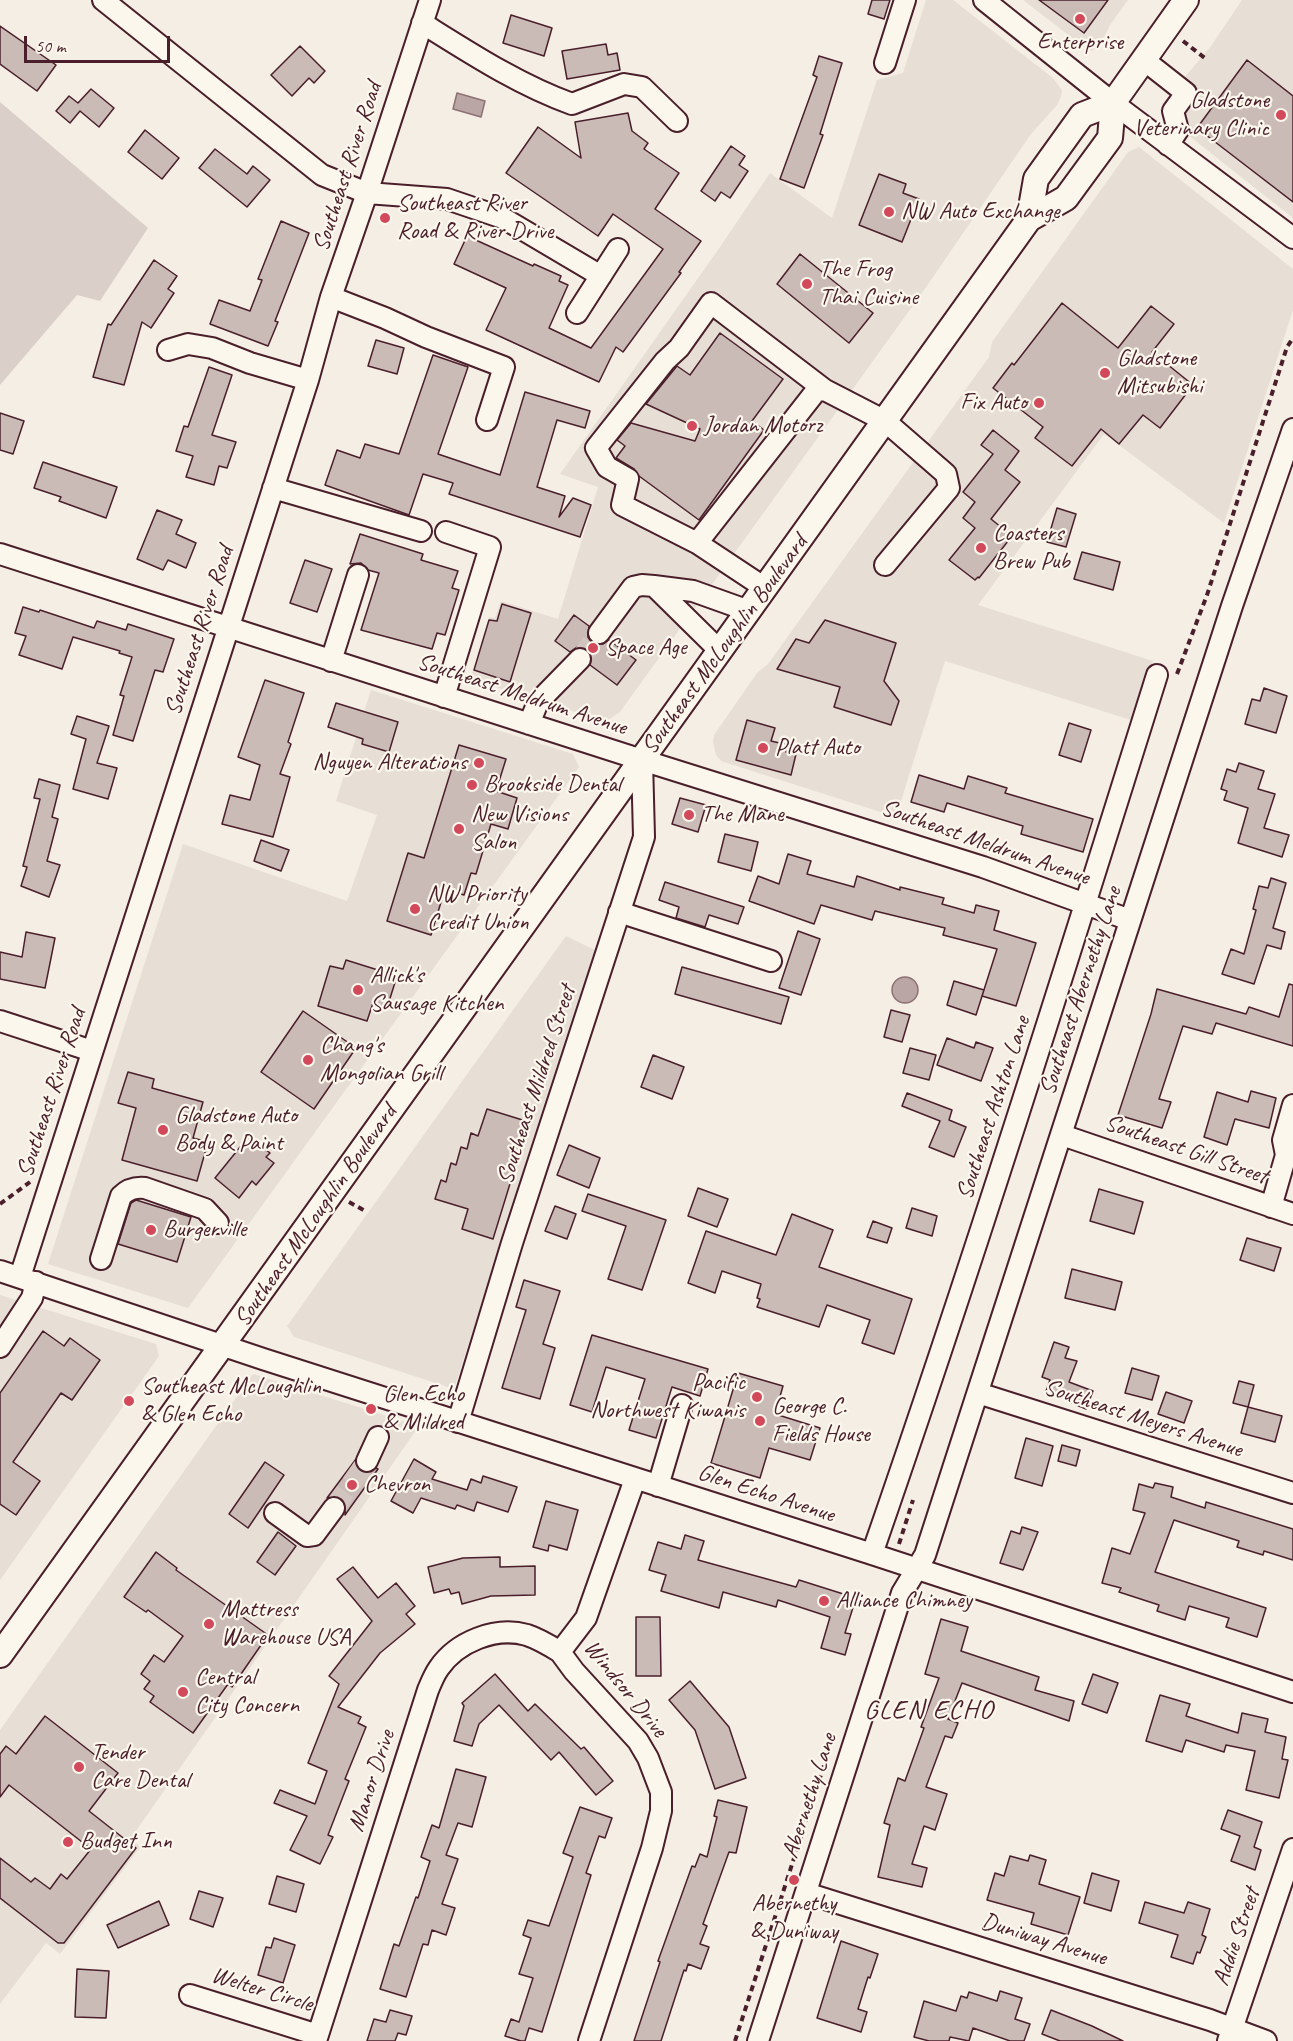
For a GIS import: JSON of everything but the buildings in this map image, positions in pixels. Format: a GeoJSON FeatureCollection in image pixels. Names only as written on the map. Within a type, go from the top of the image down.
{"type":"FeatureCollection","features":[{"type":"Feature","properties":{"kind":"main road"},"geometry":{"type":"LineString","coordinates":[[1113,103],[1186,0]]}},
{"type":"Feature","properties":{"kind":"main road","name":"Southeast McLoughlin Boulevard"},"geometry":{"type":"LineString","coordinates":[[0,1655],[1029,219],[1066,198],[1110,138],[1113,103],[1082,116],[1036,179],[1029,219]]}},
{"type":"Feature","properties":{"kind":"street"},"geometry":{"type":"LineString","coordinates":[[103,0],[322,175],[368,193],[447,199],[503,218],[601,276]]}},
{"type":"Feature","properties":{"kind":"street","name":"Southeast River Road"},"geometry":{"type":"LineString","coordinates":[[0,1347],[32,1298],[28,1280],[92,1051],[308,380],[331,297],[368,193],[429,0]]}},
{"type":"Feature","properties":{"kind":"street"},"geometry":{"type":"LineString","coordinates":[[885,63],[905,0]]}},
{"type":"Feature","properties":{"kind":"street"},"geometry":{"type":"LineString","coordinates":[[984,0],[1113,103],[1293,238]]}},
{"type":"Feature","properties":{"kind":"street"},"geometry":{"type":"LineString","coordinates":[[422,23],[481,59],[558,99],[573,104],[624,84],[642,87],[677,121]]}},
{"type":"Feature","properties":{"kind":"street"},"geometry":{"type":"LineString","coordinates":[[1144,60],[1186,93],[1173,111],[1178,130],[1168,145]]}},
{"type":"Feature","properties":{"kind":"street"},"geometry":{"type":"LineString","coordinates":[[577,313],[618,249]]}},
{"type":"Feature","properties":{"kind":"street"},"geometry":{"type":"LineString","coordinates":[[331,297],[504,367],[487,420]]}},
{"type":"Feature","properties":{"kind":"street"},"geometry":{"type":"LineString","coordinates":[[765,588],[697,543],[622,505],[628,479],[607,467],[596,448],[664,361],[679,348],[711,303],[825,390],[885,421],[946,474],[948,488],[885,565]]}},
{"type":"Feature","properties":{"kind":"street"},"geometry":{"type":"LineString","coordinates":[[168,350],[188,344],[212,348],[250,363],[308,380]]}},
{"type":"Feature","properties":{"kind":"street"},"geometry":{"type":"LineString","coordinates":[[697,543],[816,391],[825,390]]}},
{"type":"Feature","properties":{"kind":"street","name":"Southeast Abernethy Lane"},"geometry":{"type":"LineString","coordinates":[[916,1569],[925,1555],[1232,606],[1293,429]]}},
{"type":"Feature","properties":{"kind":"street"},"geometry":{"type":"LineString","coordinates":[[273,488],[421,531]]}},
{"type":"Feature","properties":{"kind":"street"},"geometry":{"type":"LineString","coordinates":[[444,697],[490,547],[446,531]]}},
{"type":"Feature","properties":{"kind":"street","name":"Southeast Meldrum Avenue"},"geometry":{"type":"LineString","coordinates":[[0,554],[983,867],[1130,920]]}},
{"type":"Feature","properties":{"kind":"street"},"geometry":{"type":"LineString","coordinates":[[331,661],[358,575]]}},
{"type":"Feature","properties":{"kind":"street"},"geometry":{"type":"LineString","coordinates":[[598,633],[633,587],[642,585],[693,591],[749,611]]}},
{"type":"Feature","properties":{"kind":"street"},"geometry":{"type":"LineString","coordinates":[[654,586],[720,651]]}},
{"type":"Feature","properties":{"kind":"street"},"geometry":{"type":"LineString","coordinates":[[529,724],[538,702],[580,659]]}},
{"type":"Feature","properties":{"kind":"street","name":"Southeast Ashton Lane"},"geometry":{"type":"LineString","coordinates":[[872,1554],[984,1223],[1085,903],[1165,680]]}},
{"type":"Feature","properties":{"kind":"street","name":"Southeast Mildred Street"},"geometry":{"type":"LineString","coordinates":[[458,1422],[512,1244],[644,837],[642,760]]}},
{"type":"Feature","properties":{"kind":"street"},"geometry":{"type":"LineString","coordinates":[[619,912],[771,961]]}},
{"type":"Feature","properties":{"kind":"street"},"geometry":{"type":"LineString","coordinates":[[0,1021],[92,1051]]}},
{"type":"Feature","properties":{"kind":"street"},"geometry":{"type":"LineString","coordinates":[[1271,1207],[1286,1155],[1283,1140],[1293,1105]]}},
{"type":"Feature","properties":{"kind":"street","name":"Southeast Gill Street"},"geometry":{"type":"LineString","coordinates":[[1062,1135],[1293,1214]]}},
{"type":"Feature","properties":{"kind":"street"},"geometry":{"type":"LineString","coordinates":[[101,1258],[121,1196],[127,1190],[136,1187],[205,1209],[218,1223]]}},
{"type":"Feature","properties":{"kind":"street","name":"Glen Echo Avenue"},"geometry":{"type":"LineString","coordinates":[[0,1271],[223,1346],[1293,1692]]}},
{"type":"Feature","properties":{"kind":"street","name":"Southeast Meyers Avenue"},"geometry":{"type":"LineString","coordinates":[[978,1393],[1293,1493]]}},
{"type":"Feature","properties":{"kind":"street"},"geometry":{"type":"LineString","coordinates":[[658,1486],[682,1405]]}},
{"type":"Feature","properties":{"kind":"street"},"geometry":{"type":"LineString","coordinates":[[367,1461],[378,1437]]}},
{"type":"Feature","properties":{"kind":"street","name":"Windsor Drive"},"geometry":{"type":"LineString","coordinates":[[589,2041],[652,1848],[661,1811],[661,1792],[648,1758],[638,1741],[574,1671],[560,1652],[586,1618],[635,1479]]}},
{"type":"Feature","properties":{"kind":"street"},"geometry":{"type":"LineString","coordinates":[[275,1513],[307,1536],[314,1535],[334,1508]]}},
{"type":"Feature","properties":{"kind":"street","name":"Abernethy Lane"},"geometry":{"type":"LineString","coordinates":[[758,2041],[902,1593],[916,1569]]}},
{"type":"Feature","properties":{"kind":"street","name":"Manor Drive"},"geometry":{"type":"LineString","coordinates":[[317,2038],[428,1690],[438,1669],[451,1654],[468,1643],[486,1636],[506,1633],[525,1634],[544,1641],[560,1652]]}},
{"type":"Feature","properties":{"kind":"street","name":"Addie Street"},"geometry":{"type":"LineString","coordinates":[[1230,2035],[1293,1849]]}},
{"type":"Feature","properties":{"kind":"street","name":"Duniway Avenue"},"geometry":{"type":"LineString","coordinates":[[806,1893],[1188,2013],[1230,2035],[1266,2041]]}},
{"type":"Feature","properties":{"kind":"street","name":"Welter Circle"},"geometry":{"type":"LineString","coordinates":[[190,1995],[317,2038]]}},
{"type":"Feature","properties":{"kind":"path"},"geometry":{"type":"LineString","coordinates":[[1166,28],[1206,59]]}},
{"type":"Feature","properties":{"kind":"path"},"geometry":{"type":"LineString","coordinates":[[1165,680],[1207,595],[1287,347],[1293,338]]}},
{"type":"Feature","properties":{"kind":"shaded area"},"geometry":{"type":"Polygon","coordinates":[[[926,0],[953,0],[1053,78],[1062,90],[1057,105],[1031,134],[922,293],[620,712],[608,720],[601,720],[470,679],[489,617],[495,618],[501,601],[558,619],[598,487],[560,474],[770,173],[832,218],[877,80],[903,73],[926,0]]]}},
{"type":"Feature","properties":{"kind":"shaded area"},"geometry":{"type":"Polygon","coordinates":[[[1023,0],[1128,0],[1110,25],[1101,44],[1092,51],[1023,0]]]}},
{"type":"Feature","properties":{"kind":"shaded area"},"geometry":{"type":"Polygon","coordinates":[[[1242,0],[1293,0],[1293,218],[1164,116],[1160,110],[1163,103],[1211,46],[1242,0]]]}},
{"type":"Feature","properties":{"kind":"shaded area"},"geometry":{"type":"Polygon","coordinates":[[[457,93],[485,101],[481,117],[453,109],[457,93]]]}},
{"type":"Feature","properties":{"kind":"shaded area"},"geometry":{"type":"Polygon","coordinates":[[[0,102],[148,228],[100,301],[77,295],[0,385],[0,102]]]}},
{"type":"Feature","properties":{"kind":"shaded area"},"geometry":{"type":"Polygon","coordinates":[[[1139,147],[1293,269],[1293,310],[1224,523],[1104,434],[978,605],[1153,661],[1134,721],[945,661],[896,817],[721,761],[716,755],[714,735],[757,673],[768,664],[989,357],[992,342],[1128,152],[1139,147]]]}},
{"type":"Feature","properties":{"kind":"shaded area"},"geometry":{"type":"Polygon","coordinates":[[[371,690],[573,754],[579,767],[188,1308],[48,1264],[183,844],[347,901],[377,815],[336,801],[371,690]]]}},
{"type":"Feature","properties":{"kind":"shaded area"},"geometry":{"type":"Polygon","coordinates":[[[566,936],[595,950],[454,1389],[294,1337],[287,1326],[566,936]]]}},
{"type":"Feature","properties":{"kind":"shaded area"},"geometry":{"type":"Polygon","coordinates":[[[905,977],[914,981],[918,990],[914,999],[905,1003],[896,999],[892,990],[896,981],[905,977]]]}},
{"type":"Feature","properties":{"kind":"shaded area"},"geometry":{"type":"Polygon","coordinates":[[[0,1295],[156,1344],[159,1356],[0,1580],[0,1295]]]}},
{"type":"Feature","properties":{"kind":"shaded area"},"geometry":{"type":"Polygon","coordinates":[[[253,1374],[419,1426],[131,1838],[140,1847],[60,1954],[46,1943],[0,2004],[0,1730],[253,1374]]]}},
{"type":"Feature","properties":{"kind":"tunnel"},"geometry":{"type":"LineString","coordinates":[[580,659],[599,633]]}},
{"type":"Feature","properties":{"kind":"tunnel"},"geometry":{"type":"LineString","coordinates":[[334,1508],[367,1461]]}},
{"type":"Feature","properties":{"kind":"place","name":"Enterprise"},"geometry":{"type":"Point","coordinates":[1080,19]}},
{"type":"Feature","properties":{"kind":"place","name":"Gladstone Veterinary Clinic"},"geometry":{"type":"Point","coordinates":[1281,115]}},
{"type":"Feature","properties":{"kind":"place","name":"NW Auto Exchange"},"geometry":{"type":"Point","coordinates":[889,212]}},
{"type":"Feature","properties":{"kind":"place","name":"Southeast River Road & River Drive"},"geometry":{"type":"Point","coordinates":[385,218]}},
{"type":"Feature","properties":{"kind":"place","name":"The Frog Thai Cuisine"},"geometry":{"type":"Point","coordinates":[807,284]}},
{"type":"Feature","properties":{"kind":"place","name":"Gladstone Mitsubishi"},"geometry":{"type":"Point","coordinates":[1105,373]}},
{"type":"Feature","properties":{"kind":"place","name":"Fix Auto"},"geometry":{"type":"Point","coordinates":[1039,403]}},
{"type":"Feature","properties":{"kind":"place","name":"Jordan Motorz"},"geometry":{"type":"Point","coordinates":[692,426]}},
{"type":"Feature","properties":{"kind":"place","name":"Coasters Brew Pub"},"geometry":{"type":"Point","coordinates":[981,548]}},
{"type":"Feature","properties":{"kind":"place","name":"Space Age"},"geometry":{"type":"Point","coordinates":[593,648]}},
{"type":"Feature","properties":{"kind":"place","name":"Platt Auto"},"geometry":{"type":"Point","coordinates":[763,748]}},
{"type":"Feature","properties":{"kind":"place","name":"Nguyen Alterations"},"geometry":{"type":"Point","coordinates":[479,763]}},
{"type":"Feature","properties":{"kind":"place","name":"Brookside Dental"},"geometry":{"type":"Point","coordinates":[472,785]}},
{"type":"Feature","properties":{"kind":"place","name":"The Mane"},"geometry":{"type":"Point","coordinates":[689,815]}},
{"type":"Feature","properties":{"kind":"place","name":"New Visions Salon"},"geometry":{"type":"Point","coordinates":[459,829]}},
{"type":"Feature","properties":{"kind":"place","name":"NW Priority Credit Union"},"geometry":{"type":"Point","coordinates":[415,909]}},
{"type":"Feature","properties":{"kind":"place","name":"Allick's Sausage Kitchen"},"geometry":{"type":"Point","coordinates":[358,990]}},
{"type":"Feature","properties":{"kind":"place","name":"Chang's Mongolian Grill"},"geometry":{"type":"Point","coordinates":[308,1060]}},
{"type":"Feature","properties":{"kind":"place","name":"Gladstone Auto Body & Paint"},"geometry":{"type":"Point","coordinates":[163,1130]}},
{"type":"Feature","properties":{"kind":"place","name":"Burgerville"},"geometry":{"type":"Point","coordinates":[151,1230]}},
{"type":"Feature","properties":{"kind":"place","name":"Pacific Northwest Kiwanis"},"geometry":{"type":"Point","coordinates":[757,1397]}},
{"type":"Feature","properties":{"kind":"place","name":"Southeast McLoughlin & Glen Echo"},"geometry":{"type":"Point","coordinates":[129,1401]}},
{"type":"Feature","properties":{"kind":"place","name":"Glen Echo & Mildred"},"geometry":{"type":"Point","coordinates":[371,1409]}},
{"type":"Feature","properties":{"kind":"place","name":"George C. Fields House"},"geometry":{"type":"Point","coordinates":[760,1421]}},
{"type":"Feature","properties":{"kind":"place","name":"Chevron"},"geometry":{"type":"Point","coordinates":[352,1485]}},
{"type":"Feature","properties":{"kind":"place","name":"Alliance Chimney"},"geometry":{"type":"Point","coordinates":[824,1601]}},
{"type":"Feature","properties":{"kind":"place","name":"Mattress Warehouse USA"},"geometry":{"type":"Point","coordinates":[209,1624]}},
{"type":"Feature","properties":{"kind":"place","name":"Central City Concern"},"geometry":{"type":"Point","coordinates":[183,1692]}},
{"type":"Feature","properties":{"kind":"place","name":"Tender Care Dental"},"geometry":{"type":"Point","coordinates":[79,1767]}},
{"type":"Feature","properties":{"kind":"place","name":"Budget Inn"},"geometry":{"type":"Point","coordinates":[68,1842]}},
{"type":"Feature","properties":{"kind":"place","name":"Abernethy & Duniway"},"geometry":{"type":"Point","coordinates":[794,1880]}},
{"type":"Feature","properties":{"kind":"district","name":"GLEN ECHO"},"geometry":{"type":"Point","coordinates":[929,1711]}}]}
